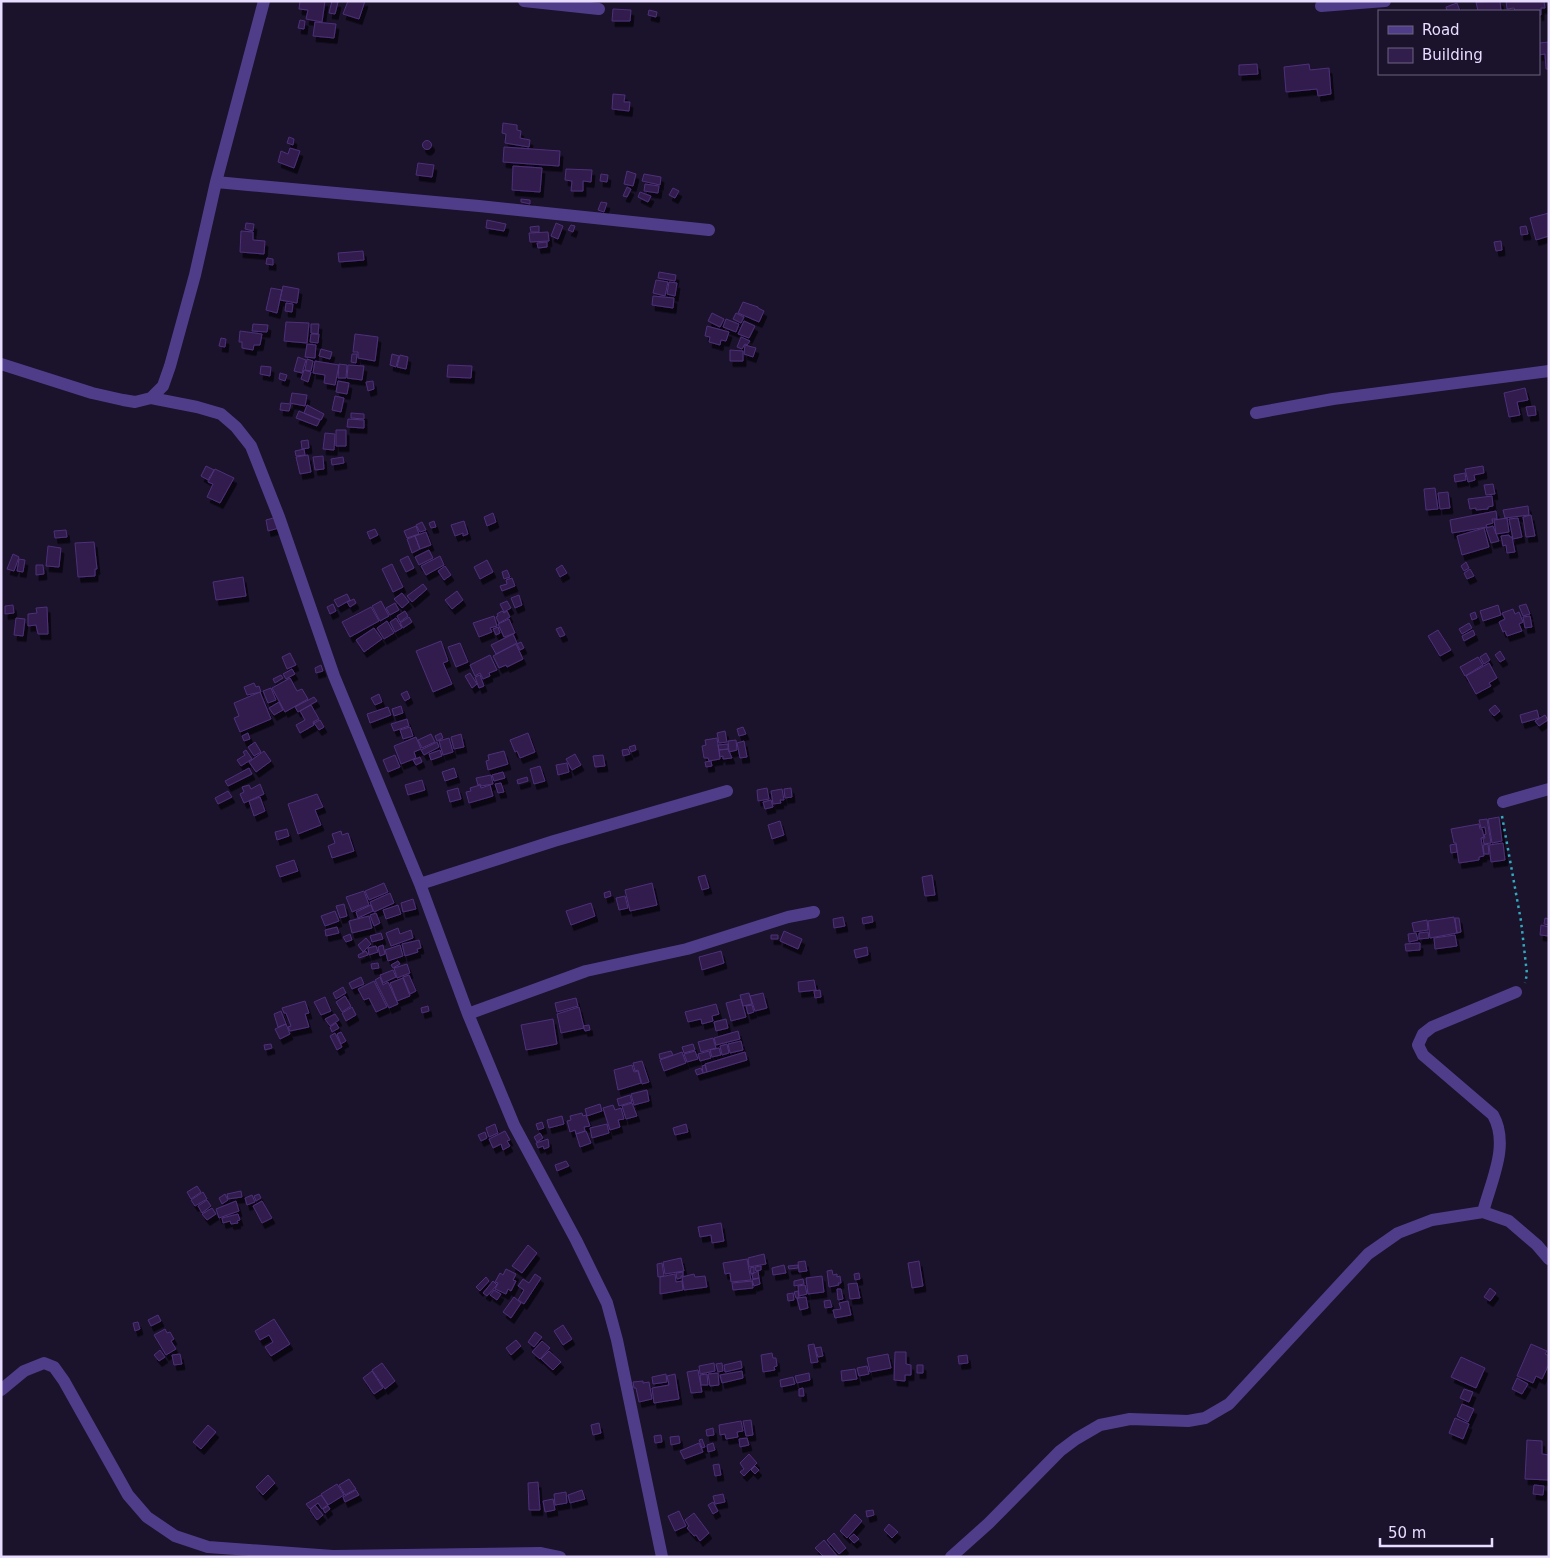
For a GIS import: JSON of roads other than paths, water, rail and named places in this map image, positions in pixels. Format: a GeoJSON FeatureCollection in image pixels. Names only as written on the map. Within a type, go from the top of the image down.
{"type":"FeatureCollection","features":[{"type":"Feature","properties":{"kind":"street"},"geometry":{"type":"LineString","coordinates":[[151,398],[163,386],[170,366],[195,275],[216,182],[264,1]]}},
{"type":"Feature","properties":{"kind":"street"},"geometry":{"type":"LineString","coordinates":[[524,1],[599,9]]}},
{"type":"Feature","properties":{"kind":"street"},"geometry":{"type":"LineString","coordinates":[[1321,6],[1385,1]]}},
{"type":"Feature","properties":{"kind":"street"},"geometry":{"type":"LineString","coordinates":[[216,182],[479,206],[709,230]]}},
{"type":"Feature","properties":{"kind":"street"},"geometry":{"type":"LineString","coordinates":[[1,364],[92,393],[135,402],[151,398],[221,414],[236,427],[251,446],[279,517],[334,676],[420,884],[468,1014],[514,1125],[607,1302],[617,1340],[662,1557]]}},
{"type":"Feature","properties":{"kind":"street"},"geometry":{"type":"LineString","coordinates":[[1256,413],[1333,399],[1549,371]]}},
{"type":"Feature","properties":{"kind":"street"},"geometry":{"type":"LineString","coordinates":[[1503,802],[1549,789]]}},
{"type":"Feature","properties":{"kind":"street"},"geometry":{"type":"LineString","coordinates":[[420,884],[554,840],[728,791]]}},
{"type":"Feature","properties":{"kind":"street"},"geometry":{"type":"LineString","coordinates":[[468,1014],[586,971],[687,950],[788,917],[814,912]]}},
{"type":"Feature","properties":{"kind":"street"},"geometry":{"type":"LineString","coordinates":[[1483,1212],[1500,1152],[1501,1134],[1498,1123],[1493,1115],[1422,1055],[1418,1045],[1423,1034],[1432,1027],[1516,992]]}},
{"type":"Feature","properties":{"kind":"street"},"geometry":{"type":"LineString","coordinates":[[951,1557],[1015,1498],[1060,1451],[1100,1425],[1130,1419],[1188,1421],[1205,1418],[1229,1404],[1368,1254],[1398,1233],[1432,1220],[1483,1212],[1509,1221],[1538,1245],[1549,1259]]}},
{"type":"Feature","properties":{"kind":"street"},"geometry":{"type":"LineString","coordinates":[[1,1390],[24,1371],[44,1363],[54,1367],[64,1381],[128,1495],[147,1517],[176,1536],[208,1547],[333,1556],[541,1553],[560,1557]]}}]}
